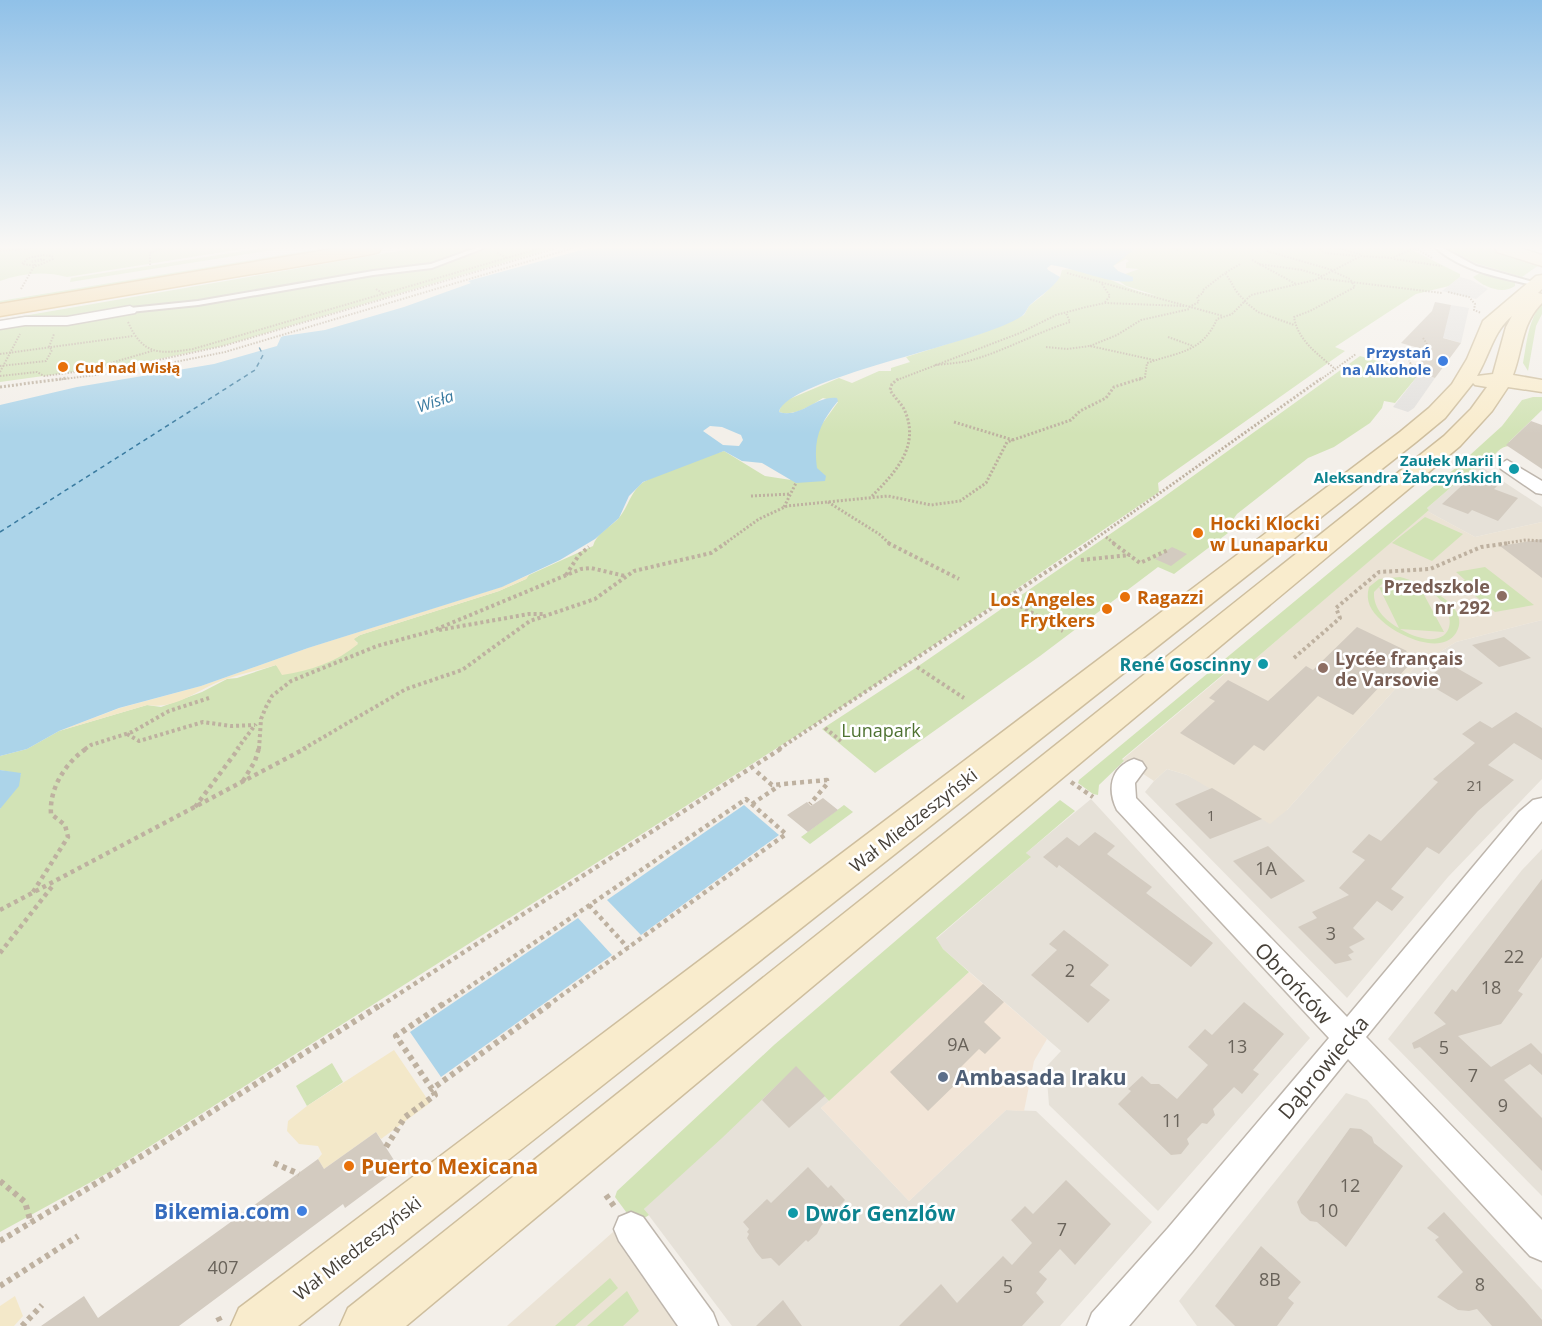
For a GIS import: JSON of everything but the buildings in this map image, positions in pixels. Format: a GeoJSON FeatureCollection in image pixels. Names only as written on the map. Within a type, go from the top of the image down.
{"type":"FeatureCollection","features":[{"type":"Feature","properties":{"kind":"main road","name":"Wał Miedzeszyński"},"geometry":{"type":"LineString","coordinates":[[257,1326],[1408,437],[1437,412],[1461,385],[1476,359],[1490,326],[1510,310]]}},
{"type":"Feature","properties":{"kind":"main road"},"geometry":{"type":"LineString","coordinates":[[366,1326],[1452,441],[1473,421],[1497,384],[1508,356],[1517,319],[1524,310]]}},
{"type":"Feature","properties":{"kind":"main road"},"geometry":{"type":"LineString","coordinates":[[1508,356],[1538,388]]}},
{"type":"Feature","properties":{"kind":"main road"},"geometry":{"type":"LineString","coordinates":[[1476,359],[1497,384],[1506,389],[1538,388]]}},
{"type":"Feature","properties":{"kind":"main road"},"geometry":{"type":"LineString","coordinates":[[1461,385],[1497,384]]}},
{"type":"Feature","properties":{"kind":"street"},"geometry":{"type":"LineString","coordinates":[[0,325],[25,321],[60,322],[127,311]]}},
{"type":"Feature","properties":{"kind":"street"},"geometry":{"type":"LineString","coordinates":[[1507,465],[1542,489]]}},
{"type":"Feature","properties":{"kind":"street","name":"Obrońców"},"geometry":{"type":"LineString","coordinates":[[1134,768],[1123,780],[1121,787],[1126,803],[1542,1244]]}},
{"type":"Feature","properties":{"kind":"street","name":"Dąbrowiecka"},"geometry":{"type":"LineString","coordinates":[[1105,1326],[1180,1240],[1528,819],[1542,807]]}},
{"type":"Feature","properties":{"kind":"street"},"geometry":{"type":"LineString","coordinates":[[631,1229],[700,1326]]}},
{"type":"Feature","properties":{"kind":"lane"},"geometry":{"type":"LineString","coordinates":[[127,311],[137,310]]}},
{"type":"Feature","properties":{"kind":"path"},"geometry":{"type":"LineString","coordinates":[[76,372],[153,351],[193,349],[330,310]]}},
{"type":"Feature","properties":{"kind":"path"},"geometry":{"type":"LineString","coordinates":[[10,354],[0,374],[37,372],[44,376],[76,372],[159,360],[252,339],[351,310]]}},
{"type":"Feature","properties":{"kind":"path"},"geometry":{"type":"LineString","coordinates":[[0,387],[156,366],[257,344],[372,310]]}},
{"type":"Feature","properties":{"kind":"path"},"geometry":{"type":"LineString","coordinates":[[871,497],[894,473],[908,454],[910,445],[906,417],[897,399],[891,394],[892,384],[900,378],[1020,333],[1056,315],[1081,310]]}},
{"type":"Feature","properties":{"kind":"path"},"geometry":{"type":"LineString","coordinates":[[1046,347],[1067,349],[1090,346],[1119,334],[1141,320],[1189,310]]}},
{"type":"Feature","properties":{"kind":"path"},"geometry":{"type":"LineString","coordinates":[[1197,310],[1224,316]]}},
{"type":"Feature","properties":{"kind":"path"},"geometry":{"type":"LineString","coordinates":[[0,910],[316,744],[406,689],[462,670],[523,626],[546,614],[595,599],[626,576],[653,566],[693,559],[711,553],[759,519],[784,507],[871,497],[899,497],[931,505],[960,501],[986,483],[1007,442],[1071,420],[1080,411],[1106,399],[1114,387],[1141,380],[1146,373],[1144,366],[1155,360],[1185,352],[1209,338],[1217,319],[1237,310]]}},
{"type":"Feature","properties":{"kind":"path"},"geometry":{"type":"LineString","coordinates":[[1256,310],[1294,325]]}},
{"type":"Feature","properties":{"kind":"path"},"geometry":{"type":"LineString","coordinates":[[1315,310],[1294,317],[1294,325],[1306,343],[1335,369]]}},
{"type":"Feature","properties":{"kind":"path"},"geometry":{"type":"LineString","coordinates":[[127,311],[139,345],[153,351]]}},
{"type":"Feature","properties":{"kind":"path"},"geometry":{"type":"LineString","coordinates":[[933,365],[967,361],[1016,344],[1047,329],[1070,322],[1066,314]]}},
{"type":"Feature","properties":{"kind":"path"},"geometry":{"type":"LineString","coordinates":[[247,334],[257,344]]}},
{"type":"Feature","properties":{"kind":"path"},"geometry":{"type":"LineString","coordinates":[[0,354],[134,336]]}},
{"type":"Feature","properties":{"kind":"path"},"geometry":{"type":"LineString","coordinates":[[1168,337],[1194,347]]}},
{"type":"Feature","properties":{"kind":"path"},"geometry":{"type":"LineString","coordinates":[[1423,338],[1427,344]]}},
{"type":"Feature","properties":{"kind":"path"},"geometry":{"type":"LineString","coordinates":[[1090,346],[1155,360]]}},
{"type":"Feature","properties":{"kind":"path"},"geometry":{"type":"LineString","coordinates":[[2,366],[46,361],[52,350]]}},
{"type":"Feature","properties":{"kind":"path"},"geometry":{"type":"LineString","coordinates":[[0,1241],[143,1157],[870,692],[1009,599],[1356,354]]}},
{"type":"Feature","properties":{"kind":"path"},"geometry":{"type":"LineString","coordinates":[[1407,354],[1411,365],[1417,366]]}},
{"type":"Feature","properties":{"kind":"path"},"geometry":{"type":"LineString","coordinates":[[21,385],[27,373]]}},
{"type":"Feature","properties":{"kind":"path"},"geometry":{"type":"LineString","coordinates":[[954,422],[971,425],[993,435],[1013,440]]}},
{"type":"Feature","properties":{"kind":"path"},"geometry":{"type":"LineString","coordinates":[[1463,457],[1486,466]]}},
{"type":"Feature","properties":{"kind":"path"},"geometry":{"type":"LineString","coordinates":[[784,507],[796,483]]}},
{"type":"Feature","properties":{"kind":"path"},"geometry":{"type":"LineString","coordinates":[[751,496],[791,494]]}},
{"type":"Feature","properties":{"kind":"path"},"geometry":{"type":"LineString","coordinates":[[827,502],[879,534],[893,547],[959,579]]}},
{"type":"Feature","properties":{"kind":"path"},"geometry":{"type":"LineString","coordinates":[[1106,537],[1140,563],[1168,550]]}},
{"type":"Feature","properties":{"kind":"path"},"geometry":{"type":"LineString","coordinates":[[1294,658],[1340,618],[1336,608],[1379,572],[1430,569],[1481,547],[1526,540],[1542,541]]}},
{"type":"Feature","properties":{"kind":"path"},"geometry":{"type":"LineString","coordinates":[[565,575],[579,555],[589,547]]}},
{"type":"Feature","properties":{"kind":"path"},"geometry":{"type":"LineString","coordinates":[[1081,560],[1130,555]]}},
{"type":"Feature","properties":{"kind":"path"},"geometry":{"type":"LineString","coordinates":[[432,631],[565,575],[591,568],[626,576]]}},
{"type":"Feature","properties":{"kind":"path"},"geometry":{"type":"LineString","coordinates":[[1015,603],[1063,631]]}},
{"type":"Feature","properties":{"kind":"path"},"geometry":{"type":"LineString","coordinates":[[193,809],[261,719],[272,696],[291,681],[377,646],[432,631],[529,614],[546,614]]}},
{"type":"Feature","properties":{"kind":"path"},"geometry":{"type":"LineString","coordinates":[[917,668],[963,698]]}},
{"type":"Feature","properties":{"kind":"path"},"geometry":{"type":"LineString","coordinates":[[33,892],[68,837],[65,825],[51,814],[50,801],[65,767],[76,755],[92,745],[128,734],[169,711],[209,698]]}},
{"type":"Feature","properties":{"kind":"path"},"geometry":{"type":"LineString","coordinates":[[243,781],[255,761],[261,741],[261,719]]}},
{"type":"Feature","properties":{"kind":"path"},"geometry":{"type":"LineString","coordinates":[[128,734],[140,741],[203,722],[231,726],[255,725]]}},
{"type":"Feature","properties":{"kind":"path"},"geometry":{"type":"LineString","coordinates":[[825,728],[841,741]]}},
{"type":"Feature","properties":{"kind":"path"},"geometry":{"type":"LineString","coordinates":[[757,772],[772,785],[777,786],[827,780],[827,784],[810,804]]}},
{"type":"Feature","properties":{"kind":"path"},"geometry":{"type":"LineString","coordinates":[[1071,782],[1093,797]]}},
{"type":"Feature","properties":{"kind":"path"},"geometry":{"type":"LineString","coordinates":[[752,804],[777,786]]}},
{"type":"Feature","properties":{"kind":"path"},"geometry":{"type":"LineString","coordinates":[[386,1148],[405,1118],[435,1095],[396,1036],[746,799],[786,834],[432,1089]]}},
{"type":"Feature","properties":{"kind":"path"},"geometry":{"type":"LineString","coordinates":[[0,953],[55,883]]}},
{"type":"Feature","properties":{"kind":"path"},"geometry":{"type":"LineString","coordinates":[[589,905],[628,948]]}},
{"type":"Feature","properties":{"kind":"path"},"geometry":{"type":"LineString","coordinates":[[274,1163],[299,1174]]}},
{"type":"Feature","properties":{"kind":"path"},"geometry":{"type":"LineString","coordinates":[[0,1182],[25,1202],[31,1223]]}},
{"type":"Feature","properties":{"kind":"path"},"geometry":{"type":"LineString","coordinates":[[0,1286],[78,1236]]}},
{"type":"Feature","properties":{"kind":"path"},"geometry":{"type":"LineString","coordinates":[[22,1326],[42,1305]]}},
{"type":"Feature","properties":{"kind":"path"},"geometry":{"type":"LineString","coordinates":[[218,1317],[222,1326]]}},
{"type":"Feature","properties":{"kind":"shaded area"},"geometry":{"type":"Polygon","coordinates":[[[1449,310],[1469,310],[1461,343],[1441,337],[1449,310]]]}},
{"type":"Feature","properties":{"kind":"shaded area"},"geometry":{"type":"Polygon","coordinates":[[[1420,373],[1435,378],[1414,408],[1408,412],[1393,407],[1420,373]]]}},
{"type":"Feature","properties":{"kind":"shaded area"},"geometry":{"type":"Polygon","coordinates":[[[1483,468],[1542,507],[1542,522],[1475,537],[1427,511],[1429,510],[1427,508],[1471,470],[1483,468]]]}},
{"type":"Feature","properties":{"kind":"shaded area","name":"Lycée français de Varsovie"},"geometry":{"type":"Polygon","coordinates":[[[1427,511],[1475,537],[1542,522],[1542,620],[1456,642],[1414,668],[1287,810],[1270,824],[1187,775],[1167,769],[1154,781],[1122,760],[1239,662],[1247,666],[1427,511]]]}},
{"type":"Feature","properties":{"kind":"shaded area"},"geometry":{"type":"Polygon","coordinates":[[[1542,620],[1542,779],[1448,877],[1347,998],[1145,792],[1167,769],[1187,775],[1212,788],[1287,810],[1414,668],[1456,642],[1542,620]]]}},
{"type":"Feature","properties":{"kind":"shaded area"},"geometry":{"type":"Polygon","coordinates":[[[1091,799],[1310,1038],[1158,1211],[1049,1105],[1046,1067],[1061,1051],[943,949],[936,939],[1030,858],[1026,853],[1091,799]]]}},
{"type":"Feature","properties":{"kind":"shaded area"},"geometry":{"type":"Polygon","coordinates":[[[1542,849],[1542,1196],[1388,1039],[1522,870],[1542,849]]]}},
{"type":"Feature","properties":{"kind":"shaded area","name":"Ambasada Iraku"},"geometry":{"type":"Polygon","coordinates":[[[969,972],[1047,1039],[1034,1061],[1024,1111],[1006,1110],[909,1201],[821,1108],[969,972]]]}},
{"type":"Feature","properties":{"kind":"shaded area"},"geometry":{"type":"Polygon","coordinates":[[[796,1066],[829,1101],[821,1108],[909,1201],[1006,1110],[1036,1111],[1152,1222],[1060,1326],[732,1326],[644,1209],[796,1066]]]}},
{"type":"Feature","properties":{"kind":"shaded area"},"geometry":{"type":"Polygon","coordinates":[[[1346,1093],[1367,1100],[1542,1290],[1542,1326],[1197,1326],[1179,1301],[1346,1093]]]}},
{"type":"Feature","properties":{"kind":"shaded area"},"geometry":{"type":"Polygon","coordinates":[[[621,1225],[691,1326],[507,1326],[621,1225]]]}},
{"type":"Feature","properties":{"kind":"green space"},"geometry":{"type":"Polygon","coordinates":[[[58,310],[344,310],[222,346],[144,362],[0,382],[0,320],[58,310]]]}},
{"type":"Feature","properties":{"kind":"green space"},"geometry":{"type":"Polygon","coordinates":[[[1027,310],[1392,310],[1335,347],[1345,351],[1158,483],[1159,492],[859,696],[111,1171],[0,1232],[0,809],[21,774],[0,770],[0,756],[27,749],[59,731],[147,705],[161,707],[202,692],[227,679],[276,665],[279,668],[358,643],[353,639],[360,635],[499,591],[593,546],[600,535],[621,515],[641,484],[667,471],[706,457],[724,451],[765,476],[791,480],[785,475],[838,402],[823,398],[796,412],[779,412],[787,400],[839,378],[852,383],[879,371],[891,371],[891,368],[910,362],[906,357],[982,333],[1024,315],[1027,310]]]}},
{"type":"Feature","properties":{"kind":"green space"},"geometry":{"type":"Polygon","coordinates":[[[1537,310],[1542,310],[1542,314],[1536,326],[1528,371],[1523,363],[1527,339],[1537,310]]]}},
{"type":"Feature","properties":{"kind":"green space","name":"Lunapark"},"geometry":{"type":"Polygon","coordinates":[[[1360,356],[1420,373],[1395,403],[1384,401],[1382,408],[1370,423],[1334,447],[1308,458],[1237,514],[1225,531],[1228,533],[1174,574],[1158,567],[1040,656],[875,773],[822,729],[917,667],[1161,499],[1360,356]]]}},
{"type":"Feature","properties":{"kind":"green space"},"geometry":{"type":"Polygon","coordinates":[[[1542,397],[1542,410],[1509,442],[1509,446],[1498,451],[1490,463],[1470,455],[1502,426],[1522,400],[1542,397]]]}},
{"type":"Feature","properties":{"kind":"green space"},"geometry":{"type":"Polygon","coordinates":[[[1464,461],[1483,468],[1471,470],[1427,508],[1429,510],[1247,666],[1238,662],[1122,759],[1124,761],[1099,785],[1098,795],[1078,783],[1079,780],[1464,461]]]}},
{"type":"Feature","properties":{"kind":"green space"},"geometry":{"type":"Polygon","coordinates":[[[1425,517],[1463,534],[1432,561],[1392,543],[1425,517]]]}},
{"type":"Feature","properties":{"kind":"green space"},"geometry":{"type":"Polygon","coordinates":[[[1485,567],[1534,605],[1495,612],[1458,582],[1465,580],[1456,572],[1485,567]]]}},
{"type":"Feature","properties":{"kind":"green space"},"geometry":{"type":"Polygon","coordinates":[[[1400,577],[1408,579],[1442,596],[1457,613],[1460,623],[1456,633],[1449,640],[1429,643],[1407,637],[1388,626],[1374,613],[1368,601],[1369,587],[1379,579],[1400,577]],[[1397,580],[1379,587],[1422,591],[1444,632],[1400,629],[1422,638],[1438,638],[1447,632],[1450,621],[1446,609],[1436,596],[1420,586],[1397,580]],[[1379,587],[1374,592],[1378,609],[1389,622],[1399,628],[1379,587]]]}},
{"type":"Feature","properties":{"kind":"green space"},"geometry":{"type":"Polygon","coordinates":[[[1060,800],[1075,811],[1026,853],[1031,857],[936,938],[943,949],[969,972],[829,1101],[796,1067],[644,1209],[649,1215],[635,1224],[615,1197],[617,1191],[774,1045],[1060,800]]]}},
{"type":"Feature","properties":{"kind":"green space"},"geometry":{"type":"Polygon","coordinates":[[[844,805],[853,812],[810,844],[801,837],[844,805]]]}},
{"type":"Feature","properties":{"kind":"green space"},"geometry":{"type":"Polygon","coordinates":[[[332,1063],[343,1082],[307,1106],[296,1086],[332,1063]]]}},
{"type":"Feature","properties":{"kind":"green space"},"geometry":{"type":"Polygon","coordinates":[[[610,1278],[618,1288],[575,1326],[555,1326],[610,1278]]]}},
{"type":"Feature","properties":{"kind":"green space"},"geometry":{"type":"Polygon","coordinates":[[[627,1291],[639,1311],[623,1326],[587,1326],[627,1291]]]}},
{"type":"Feature","properties":{"kind":"sand"},"geometry":{"type":"Polygon","coordinates":[[[529,575],[526,579],[499,591],[360,635],[354,639],[358,644],[350,650],[332,661],[312,668],[282,675],[276,665],[226,679],[178,701],[158,706],[147,705],[59,731],[120,708],[201,686],[308,648],[501,587],[529,575]]]}},
{"type":"Feature","properties":{"kind":"sand"},"geometry":{"type":"Polygon","coordinates":[[[394,1050],[430,1103],[381,1139],[376,1132],[324,1169],[318,1159],[322,1154],[318,1146],[299,1144],[287,1131],[288,1121],[307,1106],[394,1050]]]}},
{"type":"Feature","properties":{"kind":"sand"},"geometry":{"type":"Polygon","coordinates":[[[15,1296],[23,1316],[14,1326],[0,1326],[0,1306],[15,1296]]]}},
{"type":"Feature","properties":{"kind":"water","name":"Wisła"},"geometry":{"type":"Polygon","coordinates":[[[394,310],[1027,310],[1022,316],[970,338],[850,374],[815,386],[790,399],[779,412],[794,412],[822,400],[837,398],[838,401],[822,424],[817,440],[817,468],[826,476],[825,481],[796,483],[762,463],[742,461],[724,451],[643,482],[629,496],[619,518],[595,539],[560,560],[502,587],[308,648],[201,686],[119,708],[59,731],[27,749],[0,756],[0,405],[77,387],[214,364],[277,346],[281,337],[284,336],[325,330],[394,310]],[[710,426],[703,431],[723,445],[739,446],[743,440],[741,435],[722,427],[710,426]]]}},
{"type":"Feature","properties":{"kind":"water"},"geometry":{"type":"Polygon","coordinates":[[[0,770],[21,773],[19,786],[0,809],[0,770]]]}},
{"type":"Feature","properties":{"kind":"water"},"geometry":{"type":"Polygon","coordinates":[[[744,805],[779,835],[641,935],[607,900],[744,805]]]}},
{"type":"Feature","properties":{"kind":"water"},"geometry":{"type":"Polygon","coordinates":[[[578,918],[612,955],[441,1077],[410,1032],[578,918]]]}},
{"type":"Feature","properties":{"kind":"ferry route"},"geometry":{"type":"LineString","coordinates":[[0,532],[255,370],[263,355],[258,345]]}},
{"type":"Feature","properties":{"kind":"place","name":"Przystań na Alkohole"},"geometry":{"type":"Point","coordinates":[1443,361]}},
{"type":"Feature","properties":{"kind":"place","name":"Cud nad Wisłą"},"geometry":{"type":"Point","coordinates":[63,367]}},
{"type":"Feature","properties":{"kind":"place","name":"Zaułek Marii i Aleksandra Żabczyńskich"},"geometry":{"type":"Point","coordinates":[1514,469]}},
{"type":"Feature","properties":{"kind":"place","name":"Hocki Klocki w Lunaparku"},"geometry":{"type":"Point","coordinates":[1198,533]}},
{"type":"Feature","properties":{"kind":"place","name":"Przedszkole nr 292"},"geometry":{"type":"Point","coordinates":[1502,596]}},
{"type":"Feature","properties":{"kind":"place","name":"Ragazzi"},"geometry":{"type":"Point","coordinates":[1125,597]}},
{"type":"Feature","properties":{"kind":"place","name":"Los Angeles Frytkers"},"geometry":{"type":"Point","coordinates":[1107,609]}},
{"type":"Feature","properties":{"kind":"place","name":"René Goscinny"},"geometry":{"type":"Point","coordinates":[1263,664]}},
{"type":"Feature","properties":{"kind":"place","name":"Lycée français de Varsovie"},"geometry":{"type":"Point","coordinates":[1323,668]}},
{"type":"Feature","properties":{"kind":"place","name":"Ambasada Iraku"},"geometry":{"type":"Point","coordinates":[943,1077]}},
{"type":"Feature","properties":{"kind":"place","name":"Puerto Mexicana"},"geometry":{"type":"Point","coordinates":[349,1166]}},
{"type":"Feature","properties":{"kind":"place","name":"Bikemia.com"},"geometry":{"type":"Point","coordinates":[302,1211]}},
{"type":"Feature","properties":{"kind":"place","name":"Dwór Genzlów"},"geometry":{"type":"Point","coordinates":[793,1213]}}]}
